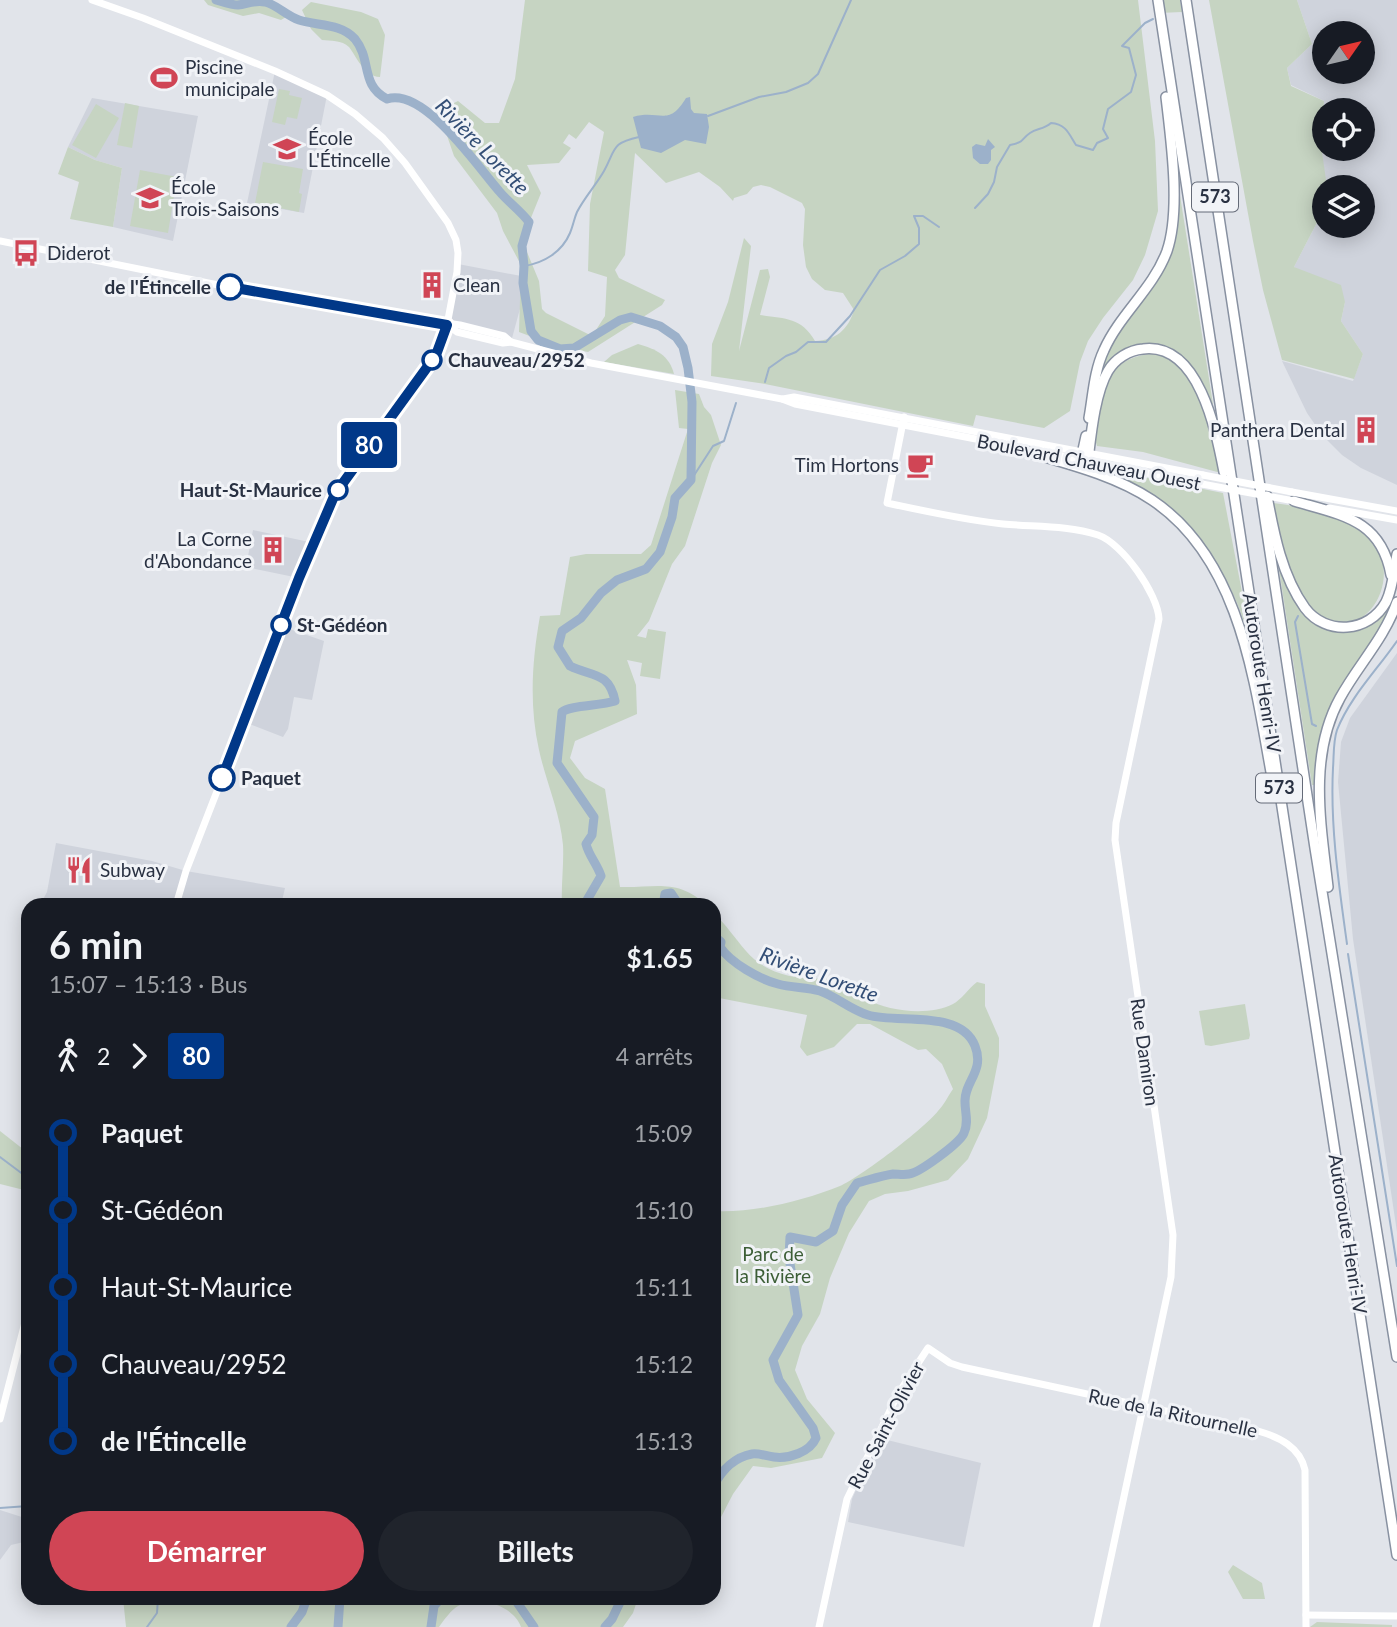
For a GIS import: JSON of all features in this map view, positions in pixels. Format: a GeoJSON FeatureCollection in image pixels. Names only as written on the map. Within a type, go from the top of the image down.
{"type":"FeatureCollection","features":[{"type":"Feature","properties":{"kind":"highway","name":"Autoroute Henri-IV"},"geometry":{"type":"LineString","coordinates":[[1158,0],[1397,1555]]}},
{"type":"Feature","properties":{"kind":"highway","name":"Autoroute Henri-IV"},"geometry":{"type":"LineString","coordinates":[[1186,0],[1315,848],[1397,1357]]}},
{"type":"Feature","properties":{"kind":"highway"},"geometry":{"type":"LineString","coordinates":[[1085,456],[1099,363],[1119,325],[1156,275],[1168,249],[1173,223],[1170,129],[1160,22]]}},
{"type":"Feature","properties":{"kind":"highway"},"geometry":{"type":"LineString","coordinates":[[1085,456],[1103,382],[1119,358],[1137,349],[1153,348],[1167,352],[1184,364],[1198,385],[1213,422],[1258,649]]}},
{"type":"Feature","properties":{"kind":"highway"},"geometry":{"type":"LineString","coordinates":[[1246,395],[1282,560],[1294,589],[1307,610],[1317,620],[1328,625],[1350,628],[1371,619],[1381,609],[1389,594],[1397,554]]}},
{"type":"Feature","properties":{"kind":"highway"},"geometry":{"type":"LineString","coordinates":[[1007,446],[1107,478],[1150,499],[1185,529],[1213,569],[1230,604],[1249,659],[1288,880],[1304,951]]}},
{"type":"Feature","properties":{"kind":"highway"},"geometry":{"type":"LineString","coordinates":[[1293,497],[1355,520],[1370,530],[1388,558],[1392,580]]}},
{"type":"Feature","properties":{"kind":"highway"},"geometry":{"type":"LineString","coordinates":[[1334,955],[1320,795],[1319,772],[1324,741],[1339,699],[1379,640],[1397,602]]}},
{"type":"Feature","properties":{"kind":"street"},"geometry":{"type":"LineString","coordinates":[[92,0],[218,48],[327,95],[355,114],[383,138],[405,163],[433,201],[456,240],[458,253],[447,325],[436,355],[335,494],[299,578],[220,781],[178,898]]}},
{"type":"Feature","properties":{"kind":"street","name":"Boulevard Chauveau Ouest"},"geometry":{"type":"LineString","coordinates":[[0,241],[288,299],[460,325],[504,336],[511,342],[558,356],[782,399],[902,427],[1007,446],[1203,475],[1397,520]]}},
{"type":"Feature","properties":{"kind":"street","name":"Boulevard Chauveau Ouest"},"geometry":{"type":"LineString","coordinates":[[782,399],[794,397],[904,417],[1202,484],[1397,511]]}},
{"type":"Feature","properties":{"kind":"street"},"geometry":{"type":"LineString","coordinates":[[902,427],[904,417]]}},
{"type":"Feature","properties":{"kind":"street","name":"Rue Damiron"},"geometry":{"type":"LineString","coordinates":[[902,427],[887,503],[1003,524],[1028,524],[1097,535],[1112,544],[1128,560],[1159,610],[1116,823],[1115,840],[1174,1257],[1096,1627]]}},
{"type":"Feature","properties":{"kind":"street"},"geometry":{"type":"LineString","coordinates":[[0,1419],[21,1338]]}},
{"type":"Feature","properties":{"kind":"street","name":"Rue de la Ritournelle"},"geometry":{"type":"LineString","coordinates":[[928,1348],[950,1363],[962,1367],[1267,1433],[1293,1447],[1299,1453],[1305,1470],[1306,1627]]}},
{"type":"Feature","properties":{"kind":"street","name":"Rue Saint-Olivier"},"geometry":{"type":"LineString","coordinates":[[818,1627],[847,1499],[898,1394],[928,1348]]}},
{"type":"Feature","properties":{"kind":"street"},"geometry":{"type":"LineString","coordinates":[[1306,1615],[1397,1616]]}},
{"type":"Feature","properties":{"kind":"shaded area"},"geometry":{"type":"Polygon","coordinates":[[[1297,0],[1397,0],[1397,485],[1361,468],[1342,455],[1323,436],[1307,413],[1282,361],[1353,381],[1363,354],[1341,321],[1345,302],[1294,267],[1312,232],[1312,238],[1375,238],[1375,175],[1324,175],[1323,161],[1375,161],[1375,98],[1318,98],[1291,85],[1287,68],[1312,44],[1297,0]]]}},
{"type":"Feature","properties":{"kind":"shaded area","name":"École L'Étincelle"},"geometry":{"type":"Polygon","coordinates":[[[275,71],[327,95],[304,213],[247,203],[275,71]]]}},
{"type":"Feature","properties":{"kind":"shaded area","name":"École Trois-Saisons"},"geometry":{"type":"Polygon","coordinates":[[[92,98],[198,116],[173,241],[113,227],[122,168],[95,160],[68,147],[92,98]]]}},
{"type":"Feature","properties":{"kind":"shaded area"},"geometry":{"type":"Polygon","coordinates":[[[458,264],[521,276],[521,305],[511,342],[467,328],[447,325],[458,264]]]}},
{"type":"Feature","properties":{"kind":"shaded area"},"geometry":{"type":"Polygon","coordinates":[[[253,530],[314,543],[299,578],[246,567],[253,530]]]}},
{"type":"Feature","properties":{"kind":"shaded area"},"geometry":{"type":"Polygon","coordinates":[[[281,626],[324,641],[312,700],[294,697],[288,729],[283,737],[244,722],[281,626]]]}},
{"type":"Feature","properties":{"kind":"shaded area"},"geometry":{"type":"Polygon","coordinates":[[[1397,653],[1397,1232],[1353,939],[1338,782],[1341,742],[1350,718],[1397,653]]]}},
{"type":"Feature","properties":{"kind":"shaded area"},"geometry":{"type":"Polygon","coordinates":[[[56,843],[152,861],[186,871],[285,888],[283,898],[44,898],[56,843]]]}},
{"type":"Feature","properties":{"kind":"shaded area"},"geometry":{"type":"Polygon","coordinates":[[[879,1438],[981,1463],[964,1547],[848,1522],[852,1499],[879,1438]]]}},
{"type":"Feature","properties":{"kind":"shaded area"},"geometry":{"type":"Polygon","coordinates":[[[0,1510],[21,1517],[21,1543],[11,1545],[0,1560],[0,1510]]]}},
{"type":"Feature","properties":{"kind":"green space"},"geometry":{"type":"Polygon","coordinates":[[[204,0],[269,0],[286,17],[281,20],[259,13],[243,16],[208,5],[204,0]]]}},
{"type":"Feature","properties":{"kind":"green space"},"geometry":{"type":"Polygon","coordinates":[[[525,0],[1138,0],[1155,141],[1158,211],[1145,255],[1133,280],[1088,341],[1080,362],[1070,411],[1044,428],[976,415],[973,426],[765,384],[711,376],[712,344],[728,302],[744,238],[751,246],[739,351],[760,270],[768,269],[770,277],[760,315],[792,320],[804,327],[815,341],[829,339],[840,333],[854,310],[843,293],[825,290],[812,279],[806,267],[803,245],[805,209],[802,203],[761,185],[753,187],[747,194],[734,198],[733,201],[720,187],[699,172],[666,183],[635,153],[625,255],[615,270],[619,278],[665,300],[662,305],[588,352],[559,347],[519,332],[521,265],[497,213],[454,156],[442,121],[444,108],[458,101],[485,123],[499,123],[515,79],[525,0]],[[589,122],[576,139],[569,134],[563,143],[571,148],[559,163],[527,165],[541,193],[522,240],[539,281],[542,309],[592,336],[605,316],[607,277],[588,271],[590,204],[604,132],[589,122]]]}},
{"type":"Feature","properties":{"kind":"green space"},"geometry":{"type":"Polygon","coordinates":[[[1159,0],[1180,0],[1182,12],[1159,13],[1159,0]]]}},
{"type":"Feature","properties":{"kind":"green space"},"geometry":{"type":"Polygon","coordinates":[[[1209,0],[1297,0],[1312,44],[1287,68],[1291,86],[1317,98],[1312,98],[1312,161],[1323,161],[1325,175],[1312,175],[1312,232],[1294,267],[1341,285],[1345,302],[1341,321],[1363,354],[1354,379],[1282,360],[1253,241],[1209,0]]]}},
{"type":"Feature","properties":{"kind":"green space"},"geometry":{"type":"Polygon","coordinates":[[[311,2],[361,12],[378,19],[385,35],[380,77],[365,70],[349,47],[336,41],[322,40],[311,29],[302,10],[311,2]]]}},
{"type":"Feature","properties":{"kind":"green space"},"geometry":{"type":"Polygon","coordinates":[[[279,89],[290,91],[289,95],[302,98],[297,119],[287,117],[285,125],[272,122],[279,89]]]}},
{"type":"Feature","properties":{"kind":"green space"},"geometry":{"type":"Polygon","coordinates":[[[125,103],[139,106],[132,148],[117,145],[125,103]]]}},
{"type":"Feature","properties":{"kind":"green space"},"geometry":{"type":"Polygon","coordinates":[[[96,104],[119,118],[96,158],[72,145],[96,104]]]}},
{"type":"Feature","properties":{"kind":"green space"},"geometry":{"type":"Polygon","coordinates":[[[68,147],[95,160],[122,168],[113,227],[70,219],[79,182],[58,174],[68,147]]]}},
{"type":"Feature","properties":{"kind":"green space"},"geometry":{"type":"Polygon","coordinates":[[[263,162],[303,169],[299,212],[255,203],[263,162]]]}},
{"type":"Feature","properties":{"kind":"green space"},"geometry":{"type":"Polygon","coordinates":[[[140,170],[177,177],[168,233],[130,226],[140,170]]]}},
{"type":"Feature","properties":{"kind":"green space"},"geometry":{"type":"Polygon","coordinates":[[[1177,189],[1213,404],[1210,404],[1197,378],[1182,357],[1161,346],[1147,344],[1130,347],[1098,385],[1105,356],[1116,335],[1165,267],[1177,189]]]}},
{"type":"Feature","properties":{"kind":"green space"},"geometry":{"type":"Polygon","coordinates":[[[638,344],[661,354],[669,362],[674,374],[604,362],[612,355],[638,344]]]}},
{"type":"Feature","properties":{"kind":"green space"},"geometry":{"type":"Polygon","coordinates":[[[1154,353],[1169,359],[1193,385],[1208,420],[1221,473],[1143,452],[1097,446],[1096,434],[1103,400],[1114,371],[1129,360],[1154,353]]]}},
{"type":"Feature","properties":{"kind":"green space"},"geometry":{"type":"Polygon","coordinates":[[[675,390],[699,394],[704,407],[711,415],[721,445],[712,463],[685,546],[672,564],[649,621],[637,636],[646,638],[648,629],[666,632],[660,679],[640,676],[642,663],[627,660],[636,685],[637,714],[575,741],[570,758],[585,778],[605,789],[620,887],[666,886],[686,891],[697,898],[562,898],[561,833],[539,750],[534,716],[534,666],[540,616],[560,615],[570,557],[586,554],[641,554],[651,545],[688,429],[679,428],[675,390]]]}},
{"type":"Feature","properties":{"kind":"green space"},"geometry":{"type":"Polygon","coordinates":[[[1088,466],[1223,493],[1257,670],[1234,596],[1194,535],[1155,498],[1126,481],[1088,466]]]}},
{"type":"Feature","properties":{"kind":"green space"},"geometry":{"type":"Polygon","coordinates":[[[1273,503],[1310,509],[1335,517],[1371,537],[1380,553],[1384,569],[1383,585],[1378,599],[1358,620],[1345,623],[1331,621],[1316,612],[1306,601],[1291,576],[1273,503]]]}},
{"type":"Feature","properties":{"kind":"green space"},"geometry":{"type":"Polygon","coordinates":[[[1282,568],[1312,619],[1348,630],[1392,601],[1379,631],[1348,676],[1328,715],[1319,742],[1314,785],[1279,569],[1282,568]]]}},
{"type":"Feature","properties":{"kind":"green space","name":"Parc de la Rivière"},"geometry":{"type":"Polygon","coordinates":[[[721,921],[746,951],[766,967],[778,973],[803,978],[843,977],[864,997],[886,1007],[910,1011],[944,1008],[956,1002],[977,982],[985,984],[985,1006],[999,1038],[999,1056],[987,1118],[968,1159],[948,1180],[885,1194],[869,1201],[849,1233],[830,1278],[820,1314],[802,1346],[795,1370],[807,1399],[835,1433],[822,1458],[771,1468],[753,1466],[733,1494],[721,1517],[721,1211],[778,1205],[840,1186],[876,1163],[920,1129],[940,1109],[953,1089],[942,1064],[926,1049],[918,1050],[870,1024],[857,1024],[834,1047],[807,1056],[800,1047],[807,1015],[721,998],[721,921]]]}},
{"type":"Feature","properties":{"kind":"green space"},"geometry":{"type":"Polygon","coordinates":[[[1245,1004],[1249,1039],[1205,1045],[1199,1011],[1245,1004]]]}},
{"type":"Feature","properties":{"kind":"green space"},"geometry":{"type":"Polygon","coordinates":[[[0,1131],[21,1148],[21,1189],[0,1184],[0,1131]]]}},
{"type":"Feature","properties":{"kind":"green space"},"geometry":{"type":"Polygon","coordinates":[[[1233,1565],[1262,1583],[1265,1599],[1243,1599],[1228,1572],[1233,1565]]]}},
{"type":"Feature","properties":{"kind":"green space"},"geometry":{"type":"Polygon","coordinates":[[[124,1605],[461,1605],[439,1627],[126,1627],[124,1605]]]}},
{"type":"Feature","properties":{"kind":"green space"},"geometry":{"type":"Polygon","coordinates":[[[496,1605],[636,1605],[623,1627],[521,1627],[517,1619],[496,1605]]]}},
{"type":"Feature","properties":{"kind":"green space"},"geometry":{"type":"Polygon","coordinates":[[[1317,1622],[1392,1625],[1392,1627],[1310,1627],[1317,1622]]]}},
{"type":"Feature","properties":{"kind":"water"},"geometry":{"type":"Polygon","coordinates":[[[690,97],[694,113],[707,114],[709,127],[706,144],[685,140],[661,153],[641,148],[633,117],[668,115],[690,97]]]}},
{"type":"Feature","properties":{"kind":"water"},"geometry":{"type":"Polygon","coordinates":[[[988,139],[995,147],[991,150],[991,160],[988,164],[980,164],[973,158],[972,147],[976,144],[985,146],[988,139]]]}},
{"type":"Feature","properties":{"kind":"waterway","name":"Rivière Lorette"},"geometry":{"type":"LineString","coordinates":[[216,0],[238,5],[265,2],[299,20],[343,30],[355,39],[360,47],[369,79],[379,93],[387,99],[402,98],[417,105],[449,131],[529,222],[522,246],[523,283],[531,331],[538,340],[560,349],[574,348],[620,320],[631,317],[660,326],[676,337],[683,347],[692,402],[691,480],[675,498],[672,517],[660,552],[646,569],[617,580],[601,593],[581,618],[562,631],[558,647],[570,666],[598,676],[609,684],[615,701],[562,712],[557,763],[594,817],[592,835],[586,844],[601,876],[588,898]]}},
{"type":"Feature","properties":{"kind":"waterway"},"geometry":{"type":"LineString","coordinates":[[708,116],[808,83],[818,74],[851,0]]}},
{"type":"Feature","properties":{"kind":"waterway"},"geometry":{"type":"LineString","coordinates":[[975,208],[988,194],[997,167],[1010,145],[1020,142],[1033,131],[1051,123],[1060,125],[1076,145],[1093,150],[1097,143],[1108,138],[1103,129],[1108,109],[1131,92],[1136,75],[1129,48],[1122,46],[1145,23],[1153,19]]}},
{"type":"Feature","properties":{"kind":"waterway"},"geometry":{"type":"LineString","coordinates":[[524,266],[545,259],[562,246],[567,240],[577,212],[616,148],[623,142],[639,137]]}},
{"type":"Feature","properties":{"kind":"waterway"},"geometry":{"type":"LineString","coordinates":[[765,382],[769,368],[786,356],[808,342],[826,342],[850,316],[880,270],[905,256],[919,244],[919,228],[914,216],[923,216],[939,227]]}},
{"type":"Feature","properties":{"kind":"waterway"},"geometry":{"type":"LineString","coordinates":[[691,480],[713,446],[724,441],[736,403]]}},
{"type":"Feature","properties":{"kind":"waterway"},"geometry":{"type":"LineString","coordinates":[[1298,616],[1295,622],[1312,724],[1316,726]]}},
{"type":"Feature","properties":{"kind":"waterway"},"geometry":{"type":"LineString","coordinates":[[1347,944],[1334,834],[1332,790],[1335,739],[1349,706],[1397,641]]}},
{"type":"Feature","properties":{"kind":"waterway","name":"Rivière Lorette"},"geometry":{"type":"LineString","coordinates":[[664,898],[665,894],[671,893],[674,898]]}},
{"type":"Feature","properties":{"kind":"waterway","name":"Rivière Lorette"},"geometry":{"type":"LineString","coordinates":[[721,948],[746,970],[771,982],[820,991],[868,1015],[943,1022],[957,1027],[968,1034],[975,1046],[978,1062],[966,1095],[967,1121],[961,1138],[914,1172],[857,1183],[842,1205],[833,1231],[816,1242],[790,1237],[789,1257],[798,1315],[773,1360],[779,1380],[813,1428],[816,1438],[804,1451],[792,1456],[746,1456],[735,1461],[721,1474]]}},
{"type":"Feature","properties":{"kind":"waterway"},"geometry":{"type":"LineString","coordinates":[[1348,954],[1397,1266]]}},
{"type":"Feature","properties":{"kind":"waterway"},"geometry":{"type":"LineString","coordinates":[[0,1157],[21,1173]]}},
{"type":"Feature","properties":{"kind":"waterway"},"geometry":{"type":"LineString","coordinates":[[0,1508],[21,1506]]}},
{"type":"Feature","properties":{"kind":"waterway"},"geometry":{"type":"LineString","coordinates":[[147,1627],[157,1613],[158,1605]]}},
{"type":"Feature","properties":{"kind":"waterway","name":"Rivière Lorette"},"geometry":{"type":"LineString","coordinates":[[291,1627],[304,1605]]}},
{"type":"Feature","properties":{"kind":"waterway","name":"Rivière Lorette"},"geometry":{"type":"LineString","coordinates":[[338,1627],[340,1605]]}},
{"type":"Feature","properties":{"kind":"waterway","name":"Rivière Lorette"},"geometry":{"type":"LineString","coordinates":[[431,1627],[435,1605]]}},
{"type":"Feature","properties":{"kind":"waterway","name":"Rivière Lorette"},"geometry":{"type":"LineString","coordinates":[[519,1605],[534,1627]]}},
{"type":"Feature","properties":{"kind":"waterway","name":"Rivière Lorette"},"geometry":{"type":"LineString","coordinates":[[605,1627],[619,1605]]}},
{"type":"Feature","properties":{"kind":"bus line","name":"80"},"geometry":{"type":"LineString","coordinates":[[222,778],[299,578],[335,494],[436,355],[447,325],[230,287]]}},
{"type":"Feature","properties":{"kind":"place","name":"Piscine municipale"},"geometry":{"type":"Point","coordinates":[164,78]}},
{"type":"Feature","properties":{"kind":"place","name":"École L'Étincelle"},"geometry":{"type":"Point","coordinates":[287,149]}},
{"type":"Feature","properties":{"kind":"place","name":"École Trois-Saisons"},"geometry":{"type":"Point","coordinates":[150,198]}},
{"type":"Feature","properties":{"kind":"place","name":"Diderot"},"geometry":{"type":"Point","coordinates":[26,253]}},
{"type":"Feature","properties":{"kind":"place","name":"Clean"},"geometry":{"type":"Point","coordinates":[432,285]}},
{"type":"Feature","properties":{"kind":"place","name":"de l'Étincelle"},"geometry":{"type":"Point","coordinates":[230,287]}},
{"type":"Feature","properties":{"kind":"place","name":"Chauveau/2952"},"geometry":{"type":"Point","coordinates":[432,360]}},
{"type":"Feature","properties":{"kind":"place","name":"Panthera Dental"},"geometry":{"type":"Point","coordinates":[1366,430]}},
{"type":"Feature","properties":{"kind":"place","name":"Tim Hortons"},"geometry":{"type":"Point","coordinates":[920,465]}},
{"type":"Feature","properties":{"kind":"place","name":"Haut-St-Maurice"},"geometry":{"type":"Point","coordinates":[338,490]}},
{"type":"Feature","properties":{"kind":"place","name":"La Corne d'Abondance"},"geometry":{"type":"Point","coordinates":[273,550]}},
{"type":"Feature","properties":{"kind":"place","name":"St-Gédéon"},"geometry":{"type":"Point","coordinates":[281,625]}},
{"type":"Feature","properties":{"kind":"place","name":"Paquet"},"geometry":{"type":"Point","coordinates":[222,778]}},
{"type":"Feature","properties":{"kind":"place","name":"Subway"},"geometry":{"type":"Point","coordinates":[79,870]}}]}
